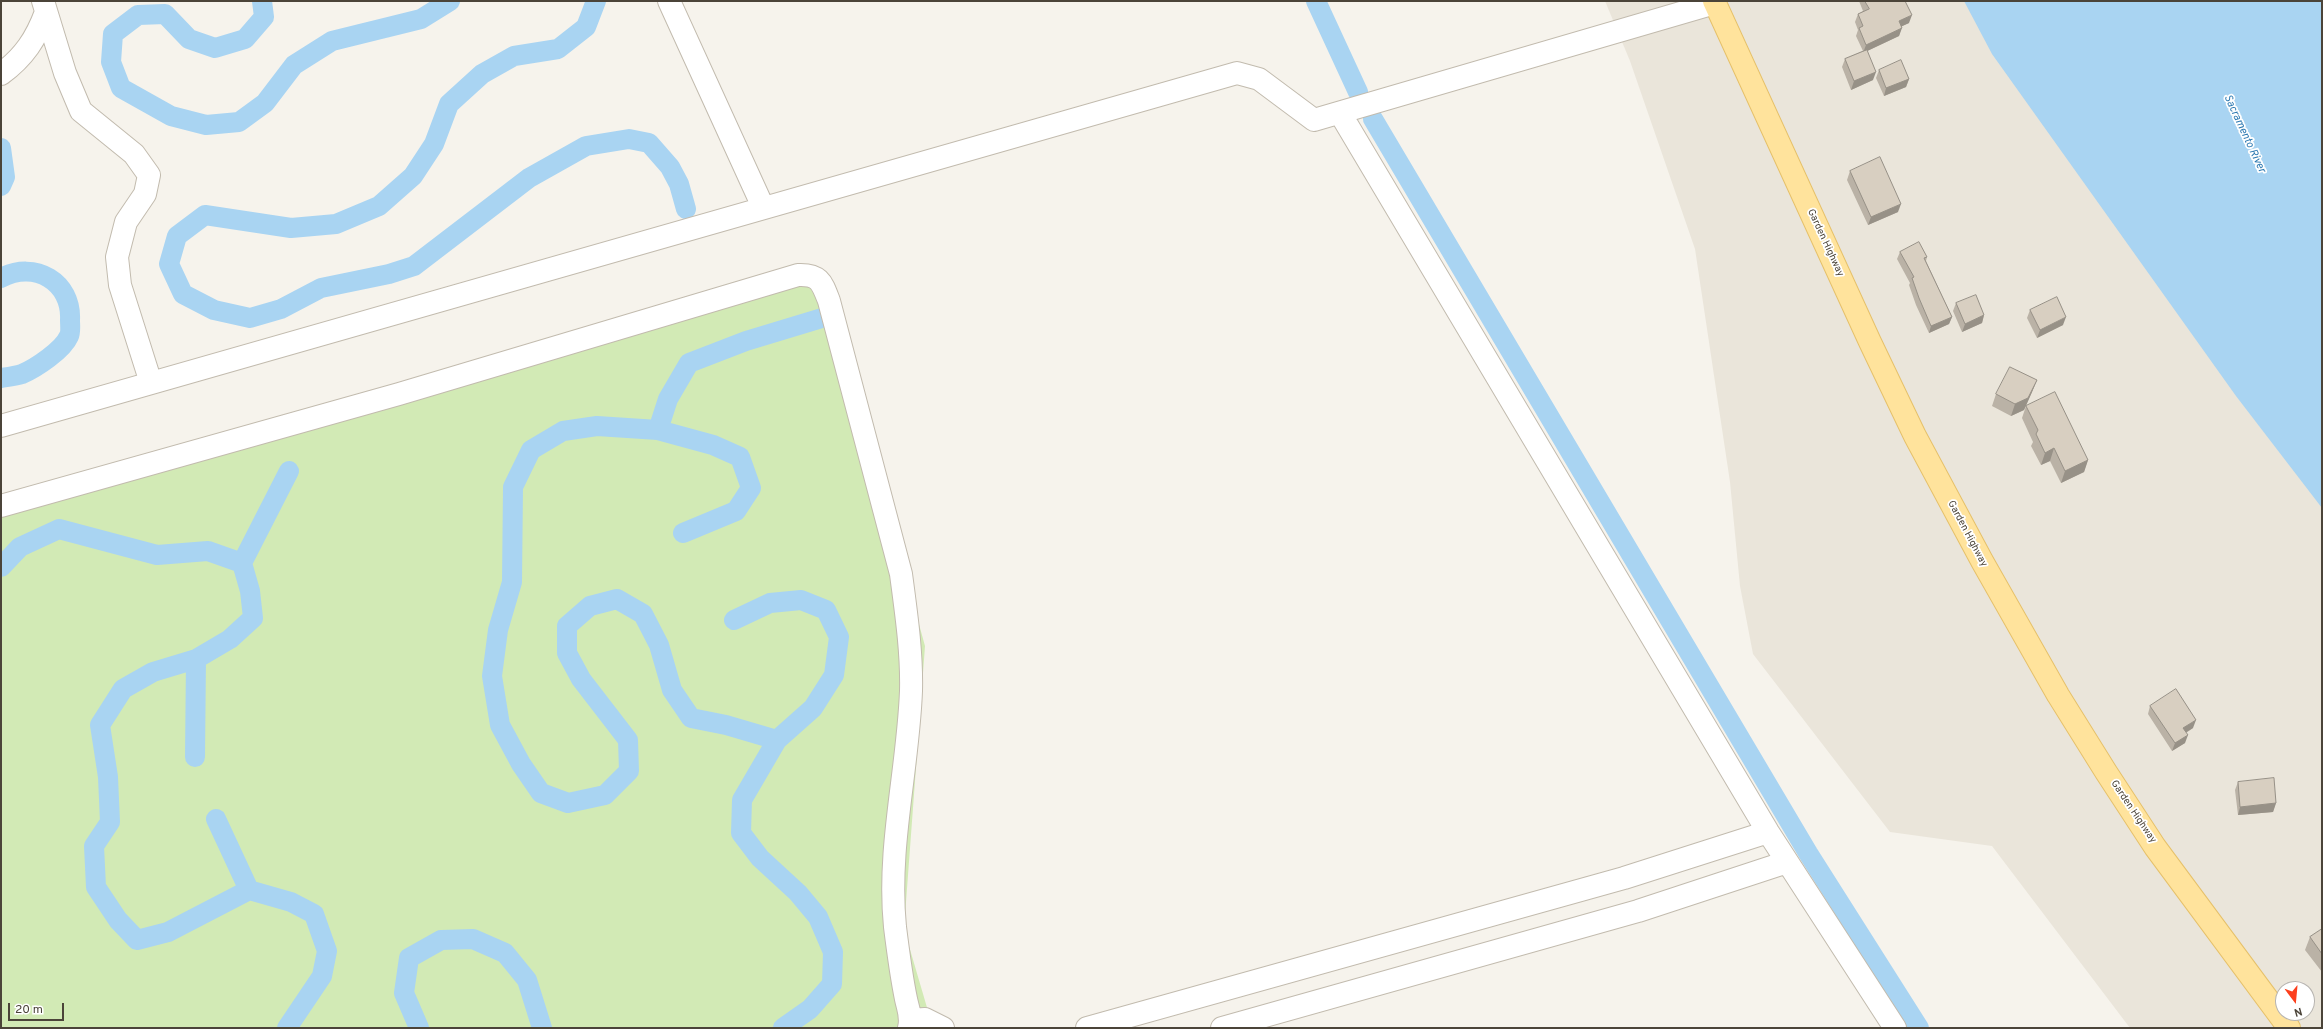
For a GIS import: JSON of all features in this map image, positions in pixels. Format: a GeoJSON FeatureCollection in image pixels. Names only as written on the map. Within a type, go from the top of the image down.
{"type":"FeatureCollection","features":[{"type":"Feature","properties":{"kind":"main road","name":"Garden Highway"},"geometry":{"type":"LineString","coordinates":[[1714,2],[1914,436],[1982,561],[2058,695],[2155,847],[2289,1028]]}},
{"type":"Feature","properties":{"kind":"lane"},"geometry":{"type":"LineString","coordinates":[[669,1],[763,207]]}},
{"type":"Feature","properties":{"kind":"lane"},"geometry":{"type":"LineString","coordinates":[[1,426],[763,207],[1237,73],[1259,79],[1314,120],[1714,2]]}},
{"type":"Feature","properties":{"kind":"lane"},"geometry":{"type":"LineString","coordinates":[[45,6],[65,73],[81,111],[134,154],[149,175],[145,194],[126,222],[117,257],[120,285],[151,383]]}},
{"type":"Feature","properties":{"kind":"lane"},"geometry":{"type":"LineString","coordinates":[[1,74],[16,63],[37,35],[45,6]]}},
{"type":"Feature","properties":{"kind":"lane"},"geometry":{"type":"LineString","coordinates":[[1340,112],[1768,832],[1895,1028]]}},
{"type":"Feature","properties":{"kind":"lane"},"geometry":{"type":"LineString","coordinates":[[1,506],[399,394],[798,275],[808,275],[818,278],[824,287],[829,302],[901,574],[906,606],[911,691],[897,831],[894,892],[895,926],[910,1024],[925,1019],[943,1028]]}},
{"type":"Feature","properties":{"kind":"lane"},"geometry":{"type":"LineString","coordinates":[[1087,1028],[1624,878],[1768,832]]}},
{"type":"Feature","properties":{"kind":"lane"},"geometry":{"type":"LineString","coordinates":[[1222,1028],[1638,911],[1787,862]]}},
{"type":"Feature","properties":{"kind":"shaded area"},"geometry":{"type":"Polygon","coordinates":[[[1605,1],[2005,1],[2322,477],[2322,1028],[2130,1028],[1992,846],[1890,832],[1753,654],[1740,586],[1730,482],[1695,249],[1630,61],[1605,1]]]}},
{"type":"Feature","properties":{"kind":"green space"},"geometry":{"type":"Polygon","coordinates":[[[822,273],[925,646],[904,929],[933,1028],[1,1028],[1,506],[822,273]]]}},
{"type":"Feature","properties":{"kind":"water","name":"Sacramento River"},"geometry":{"type":"Polygon","coordinates":[[[1964,1],[2322,1],[2322,508],[2236,396],[1992,54],[1964,1]]]}},
{"type":"Feature","properties":{"kind":"building"},"geometry":{"type":"Polygon","coordinates":[[[1865,1],[1905,1],[1912,15],[1899,21],[1902,28],[1866,45],[1859,28],[1863,26],[1858,14],[1869,9],[1865,1]]]}},
{"type":"Feature","properties":{"kind":"building"},"geometry":{"type":"Polygon","coordinates":[[[1867,50],[1876,72],[1854,81],[1845,59],[1867,50]]]}},
{"type":"Feature","properties":{"kind":"building"},"geometry":{"type":"Polygon","coordinates":[[[1901,60],[1909,79],[1886,88],[1879,70],[1901,60]]]}},
{"type":"Feature","properties":{"kind":"building"},"geometry":{"type":"Polygon","coordinates":[[[1880,157],[1901,204],[1871,217],[1850,171],[1880,157]]]}},
{"type":"Feature","properties":{"kind":"building"},"geometry":{"type":"Polygon","coordinates":[[[1919,242],[1927,257],[1924,258],[1952,317],[1931,326],[1912,278],[1914,277],[1900,252],[1919,242]]]}},
{"type":"Feature","properties":{"kind":"building"},"geometry":{"type":"Polygon","coordinates":[[[1976,295],[1984,315],[1965,324],[1956,303],[1976,295]]]}},
{"type":"Feature","properties":{"kind":"building"},"geometry":{"type":"Polygon","coordinates":[[[2057,297],[2066,317],[2040,330],[2030,310],[2057,297]]]}},
{"type":"Feature","properties":{"kind":"building"},"geometry":{"type":"Polygon","coordinates":[[[2010,367],[2037,380],[2028,398],[2015,404],[1996,394],[2010,367]]]}},
{"type":"Feature","properties":{"kind":"building"},"geometry":{"type":"Polygon","coordinates":[[[2055,392],[2088,460],[2065,471],[2054,448],[2045,453],[2036,434],[2038,430],[2026,406],[2055,392]]]}},
{"type":"Feature","properties":{"kind":"building"},"geometry":{"type":"Polygon","coordinates":[[[2176,689],[2196,720],[2183,728],[2188,735],[2175,743],[2150,706],[2176,689]]]}},
{"type":"Feature","properties":{"kind":"building"},"geometry":{"type":"Polygon","coordinates":[[[2274,778],[2276,803],[2240,807],[2238,782],[2274,778]]]}},
{"type":"Feature","properties":{"kind":"building"},"geometry":{"type":"Polygon","coordinates":[[[2322,929],[2322,954],[2310,937],[2322,929]]]}},
{"type":"Feature","properties":{"kind":"waterway"},"geometry":{"type":"LineString","coordinates":[[262,1],[264,17],[245,39],[215,48],[189,39],[165,14],[138,15],[113,34],[111,62],[121,88],[171,116],[206,125],[239,122],[265,103],[294,65],[332,41],[421,19],[450,1]]}},
{"type":"Feature","properties":{"kind":"waterway"},"geometry":{"type":"LineString","coordinates":[[596,1],[586,27],[558,49],[514,56],[482,74],[449,104],[434,144],[413,176],[379,206],[336,224],[291,228],[205,215],[177,236],[169,264],[183,294],[214,310],[250,318],[281,309],[321,288],[389,274],[414,266],[529,178],[586,146],[629,139],[649,143],[670,167],[679,184],[686,209]]}},
{"type":"Feature","properties":{"kind":"waterway"},"geometry":{"type":"LineString","coordinates":[[1316,1],[1358,92]]}},
{"type":"Feature","properties":{"kind":"waterway"},"geometry":{"type":"LineString","coordinates":[[1373,119],[1808,853],[1919,1028]]}},
{"type":"Feature","properties":{"kind":"waterway"},"geometry":{"type":"LineString","coordinates":[[1,148],[5,177],[1,186]]}},
{"type":"Feature","properties":{"kind":"waterway"},"geometry":{"type":"LineString","coordinates":[[1,278],[14,273],[26,272],[38,273],[49,278],[58,285],[65,295],[69,307],[70,328],[70,334],[66,341],[55,353],[34,368],[22,374],[1,378]]}},
{"type":"Feature","properties":{"kind":"waterway"},"geometry":{"type":"LineString","coordinates":[[783,1028],[810,1009],[832,984],[833,952],[818,917],[798,893],[760,858],[741,833],[742,800],[777,740],[726,725],[691,718],[672,690],[659,645],[643,614],[617,599],[590,606],[567,626],[567,653],[581,679],[628,740],[629,771],[605,795],[568,803],[541,793],[521,764],[500,725],[492,676],[498,630],[512,582],[513,487],[531,450],[563,431],[597,426],[658,430],[668,399],[689,363],[746,341],[822,318]]}},
{"type":"Feature","properties":{"kind":"waterway"},"geometry":{"type":"LineString","coordinates":[[658,430],[713,445],[740,457],[751,488],[736,511],[683,533]]}},
{"type":"Feature","properties":{"kind":"waterway"},"geometry":{"type":"LineString","coordinates":[[242,563],[289,471]]}},
{"type":"Feature","properties":{"kind":"waterway"},"geometry":{"type":"LineString","coordinates":[[1,567],[20,547],[59,529],[157,555],[208,551],[242,563],[250,591],[253,618],[230,639],[196,659],[153,672],[123,689],[100,725],[108,777],[110,822],[94,846],[96,887],[118,920],[137,940],[168,932],[249,890],[291,902],[314,914],[327,951],[322,976],[287,1028]]}},
{"type":"Feature","properties":{"kind":"waterway"},"geometry":{"type":"LineString","coordinates":[[734,620],[770,603],[801,600],[826,610],[839,637],[834,675],[813,708],[777,740]]}},
{"type":"Feature","properties":{"kind":"waterway"},"geometry":{"type":"LineString","coordinates":[[195,757],[196,659]]}},
{"type":"Feature","properties":{"kind":"waterway"},"geometry":{"type":"LineString","coordinates":[[216,819],[249,890]]}},
{"type":"Feature","properties":{"kind":"waterway"},"geometry":{"type":"LineString","coordinates":[[419,1028],[404,993],[409,958],[441,940],[473,939],[505,953],[527,980],[542,1028]]}}]}
